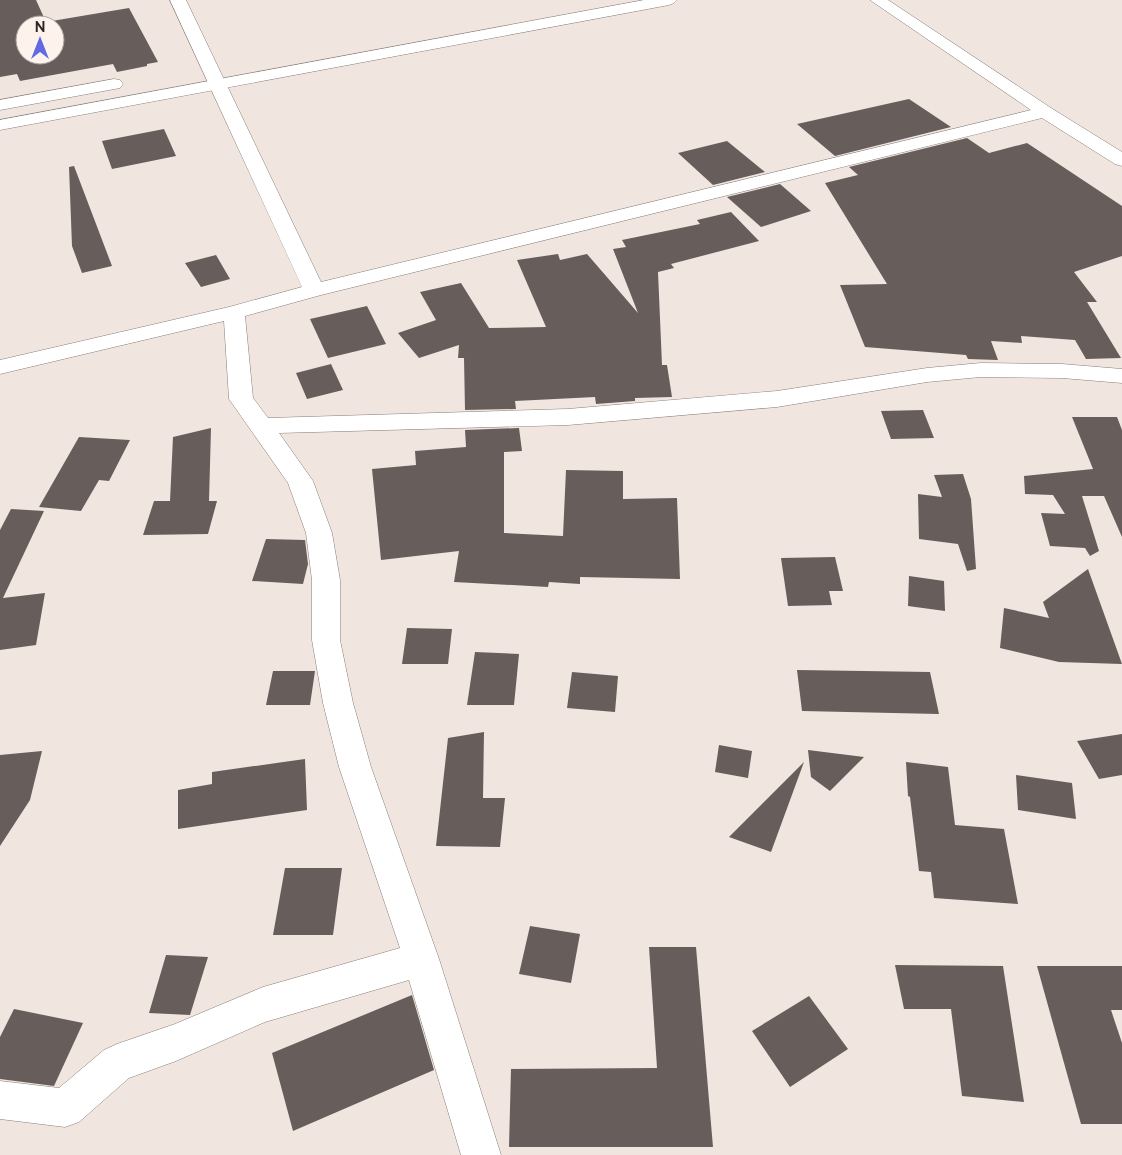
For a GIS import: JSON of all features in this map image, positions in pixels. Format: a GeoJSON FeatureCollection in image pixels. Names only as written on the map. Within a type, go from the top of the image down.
{"type":"FeatureCollection","features":[{"type":"Feature","properties":{"kind":"street"},"geometry":{"type":"LineString","coordinates":[[178,0],[314,290]]}},
{"type":"Feature","properties":{"kind":"street"},"geometry":{"type":"LineString","coordinates":[[0,125],[213,76],[668,0]]}},
{"type":"Feature","properties":{"kind":"street"},"geometry":{"type":"LineString","coordinates":[[878,0],[1045,112],[1121,159]]}},
{"type":"Feature","properties":{"kind":"street"},"geometry":{"type":"LineString","coordinates":[[190,71],[213,76],[229,64]]}},
{"type":"Feature","properties":{"kind":"street"},"geometry":{"type":"LineString","coordinates":[[0,105],[133,81]]}},
{"type":"Feature","properties":{"kind":"street"},"geometry":{"type":"LineString","coordinates":[[0,367],[234,312],[314,290],[1045,112]]}},
{"type":"Feature","properties":{"kind":"street"},"geometry":{"type":"LineString","coordinates":[[234,312],[241,399],[300,482],[319,533],[326,580],[326,640],[338,703],[355,767],[421,959],[482,1155]]}},
{"type":"Feature","properties":{"kind":"street"},"geometry":{"type":"LineString","coordinates":[[261,426],[568,417],[777,399],[927,375],[981,370],[1062,371],[1122,376]]}},
{"type":"Feature","properties":{"kind":"street"},"geometry":{"type":"LineString","coordinates":[[0,1100],[65,1108],[117,1062],[176,1042],[263,1005],[421,959]]}},
{"type":"Feature","properties":{"kind":"building"},"geometry":{"type":"Polygon","coordinates":[[[0,0],[36,0],[43,15],[15,15],[15,65],[65,65],[65,19],[129,8],[158,62],[117,72],[113,64],[20,81],[17,74],[0,77],[0,0]]]}},
{"type":"Feature","properties":{"kind":"building"},"geometry":{"type":"Polygon","coordinates":[[[909,99],[951,127],[835,156],[797,124],[909,99]]]}},
{"type":"Feature","properties":{"kind":"building"},"geometry":{"type":"Polygon","coordinates":[[[164,129],[176,156],[112,169],[102,141],[164,129]]]}},
{"type":"Feature","properties":{"kind":"building"},"geometry":{"type":"Polygon","coordinates":[[[967,138],[989,153],[1027,143],[1122,206],[1122,256],[1074,272],[1097,302],[1087,302],[1121,358],[1086,359],[1075,340],[1021,336],[1022,343],[991,341],[998,360],[968,359],[966,355],[865,347],[840,285],[887,284],[825,183],[858,175],[849,167],[967,138]]]}},
{"type":"Feature","properties":{"kind":"building"},"geometry":{"type":"Polygon","coordinates":[[[727,141],[765,172],[713,185],[678,153],[727,141]]]}},
{"type":"Feature","properties":{"kind":"building"},"geometry":{"type":"Polygon","coordinates":[[[74,166],[112,266],[82,273],[72,246],[69,167],[74,166]]]}},
{"type":"Feature","properties":{"kind":"building"},"geometry":{"type":"Polygon","coordinates":[[[780,184],[811,211],[761,227],[727,197],[780,184]]]}},
{"type":"Feature","properties":{"kind":"building"},"geometry":{"type":"Polygon","coordinates":[[[731,212],[759,241],[671,264],[674,268],[658,272],[662,365],[667,365],[672,397],[635,398],[635,401],[596,404],[595,397],[515,401],[516,409],[465,410],[464,358],[458,358],[459,345],[419,358],[398,333],[436,320],[420,292],[461,283],[489,328],[546,327],[517,260],[558,254],[560,260],[587,254],[638,313],[613,249],[626,247],[622,240],[700,224],[697,220],[731,212]]]}},
{"type":"Feature","properties":{"kind":"building"},"geometry":{"type":"Polygon","coordinates":[[[216,255],[230,279],[201,287],[185,263],[216,255]]]}},
{"type":"Feature","properties":{"kind":"building"},"geometry":{"type":"Polygon","coordinates":[[[367,306],[386,344],[328,358],[310,319],[367,306]]]}},
{"type":"Feature","properties":{"kind":"building"},"geometry":{"type":"Polygon","coordinates":[[[331,364],[343,390],[307,399],[296,373],[331,364]]]}},
{"type":"Feature","properties":{"kind":"building"},"geometry":{"type":"Polygon","coordinates":[[[923,410],[934,438],[891,439],[881,411],[923,410]]]}},
{"type":"Feature","properties":{"kind":"building"},"geometry":{"type":"Polygon","coordinates":[[[1072,417],[1117,417],[1122,430],[1122,537],[1104,496],[1082,496],[1099,551],[1090,556],[1085,548],[1050,546],[1041,513],[1065,514],[1053,495],[1025,494],[1024,476],[1093,469],[1072,417]]]}},
{"type":"Feature","properties":{"kind":"building"},"geometry":{"type":"Polygon","coordinates":[[[211,428],[209,501],[217,501],[208,534],[143,535],[154,501],[170,501],[173,437],[211,428]]]}},
{"type":"Feature","properties":{"kind":"building"},"geometry":{"type":"Polygon","coordinates":[[[519,428],[522,451],[504,452],[504,533],[563,536],[566,470],[623,471],[623,499],[677,498],[680,579],[580,577],[580,584],[549,582],[548,587],[454,582],[459,551],[381,560],[372,469],[416,465],[415,451],[466,447],[465,430],[519,428]]]}},
{"type":"Feature","properties":{"kind":"building"},"geometry":{"type":"Polygon","coordinates":[[[79,437],[130,440],[109,481],[99,480],[81,511],[39,507],[79,437]]]}},
{"type":"Feature","properties":{"kind":"building"},"geometry":{"type":"Polygon","coordinates":[[[963,474],[971,499],[976,569],[967,571],[958,544],[919,539],[918,494],[942,497],[934,475],[963,474]]]}},
{"type":"Feature","properties":{"kind":"building"},"geometry":{"type":"Polygon","coordinates":[[[11,509],[44,511],[3,598],[45,593],[36,645],[0,650],[0,530],[11,509]]]}},
{"type":"Feature","properties":{"kind":"building"},"geometry":{"type":"Polygon","coordinates":[[[266,539],[305,540],[308,564],[303,584],[252,581],[266,539]]]}},
{"type":"Feature","properties":{"kind":"building"},"geometry":{"type":"Polygon","coordinates":[[[835,557],[843,591],[829,591],[832,605],[788,606],[781,558],[835,557]]]}},
{"type":"Feature","properties":{"kind":"building"},"geometry":{"type":"Polygon","coordinates":[[[1088,569],[1122,664],[1059,662],[1000,648],[1004,608],[1049,618],[1043,602],[1088,569]]]}},
{"type":"Feature","properties":{"kind":"building"},"geometry":{"type":"Polygon","coordinates":[[[909,576],[944,581],[945,611],[908,606],[909,576]]]}},
{"type":"Feature","properties":{"kind":"building"},"geometry":{"type":"Polygon","coordinates":[[[407,628],[452,629],[448,664],[402,664],[407,628]]]}},
{"type":"Feature","properties":{"kind":"building"},"geometry":{"type":"Polygon","coordinates":[[[475,652],[519,654],[514,705],[467,705],[475,652]]]}},
{"type":"Feature","properties":{"kind":"building"},"geometry":{"type":"Polygon","coordinates":[[[797,670],[930,672],[939,714],[802,711],[797,670]]]}},
{"type":"Feature","properties":{"kind":"building"},"geometry":{"type":"Polygon","coordinates":[[[273,671],[315,671],[310,705],[266,705],[273,671]]]}},
{"type":"Feature","properties":{"kind":"building"},"geometry":{"type":"Polygon","coordinates":[[[572,672],[618,676],[615,712],[567,708],[572,672]]]}},
{"type":"Feature","properties":{"kind":"building"},"geometry":{"type":"Polygon","coordinates":[[[484,732],[483,798],[505,798],[500,847],[436,846],[448,738],[484,732]]]}},
{"type":"Feature","properties":{"kind":"building"},"geometry":{"type":"Polygon","coordinates":[[[1122,734],[1122,775],[1099,779],[1077,741],[1122,734]]]}},
{"type":"Feature","properties":{"kind":"building"},"geometry":{"type":"Polygon","coordinates":[[[719,745],[752,751],[748,778],[715,772],[719,745]]]}},
{"type":"Feature","properties":{"kind":"building"},"geometry":{"type":"Polygon","coordinates":[[[808,750],[864,757],[830,791],[811,777],[808,750]]]}},
{"type":"Feature","properties":{"kind":"building"},"geometry":{"type":"Polygon","coordinates":[[[42,751],[30,800],[0,846],[0,755],[42,751]]]}},
{"type":"Feature","properties":{"kind":"building"},"geometry":{"type":"Polygon","coordinates":[[[305,759],[307,810],[178,829],[178,790],[212,784],[212,772],[305,759]]]}},
{"type":"Feature","properties":{"kind":"building"},"geometry":{"type":"Polygon","coordinates":[[[804,762],[771,852],[729,837],[804,762]]]}},
{"type":"Feature","properties":{"kind":"building"},"geometry":{"type":"Polygon","coordinates":[[[906,762],[948,767],[955,825],[1004,829],[1018,904],[934,898],[931,872],[919,871],[910,797],[908,796],[906,762]]]}},
{"type":"Feature","properties":{"kind":"building"},"geometry":{"type":"Polygon","coordinates":[[[1016,775],[1072,783],[1076,819],[1018,810],[1016,775]]]}},
{"type":"Feature","properties":{"kind":"building"},"geometry":{"type":"Polygon","coordinates":[[[285,868],[342,868],[333,935],[273,935],[285,868]]]}},
{"type":"Feature","properties":{"kind":"building"},"geometry":{"type":"Polygon","coordinates":[[[530,926],[580,934],[571,983],[519,974],[530,926]]]}},
{"type":"Feature","properties":{"kind":"building"},"geometry":{"type":"Polygon","coordinates":[[[649,947],[696,947],[713,1147],[509,1147],[511,1069],[657,1068],[649,947]]]}},
{"type":"Feature","properties":{"kind":"building"},"geometry":{"type":"Polygon","coordinates":[[[166,955],[208,957],[190,1015],[149,1013],[166,955]]]}},
{"type":"Feature","properties":{"kind":"building"},"geometry":{"type":"Polygon","coordinates":[[[895,965],[1003,966],[1024,1102],[962,1096],[951,1009],[904,1009],[895,965]]]}},
{"type":"Feature","properties":{"kind":"building"},"geometry":{"type":"Polygon","coordinates":[[[1037,966],[1122,966],[1122,1010],[1111,1010],[1122,1043],[1122,1124],[1081,1124],[1037,966]]]}},
{"type":"Feature","properties":{"kind":"building"},"geometry":{"type":"Polygon","coordinates":[[[412,995],[434,1070],[293,1131],[272,1053],[412,995]]]}},
{"type":"Feature","properties":{"kind":"building"},"geometry":{"type":"Polygon","coordinates":[[[809,996],[848,1049],[790,1087],[752,1031],[809,996]]]}},
{"type":"Feature","properties":{"kind":"building"},"geometry":{"type":"Polygon","coordinates":[[[14,1009],[83,1023],[54,1086],[0,1079],[0,1037],[14,1009]]]}}]}
